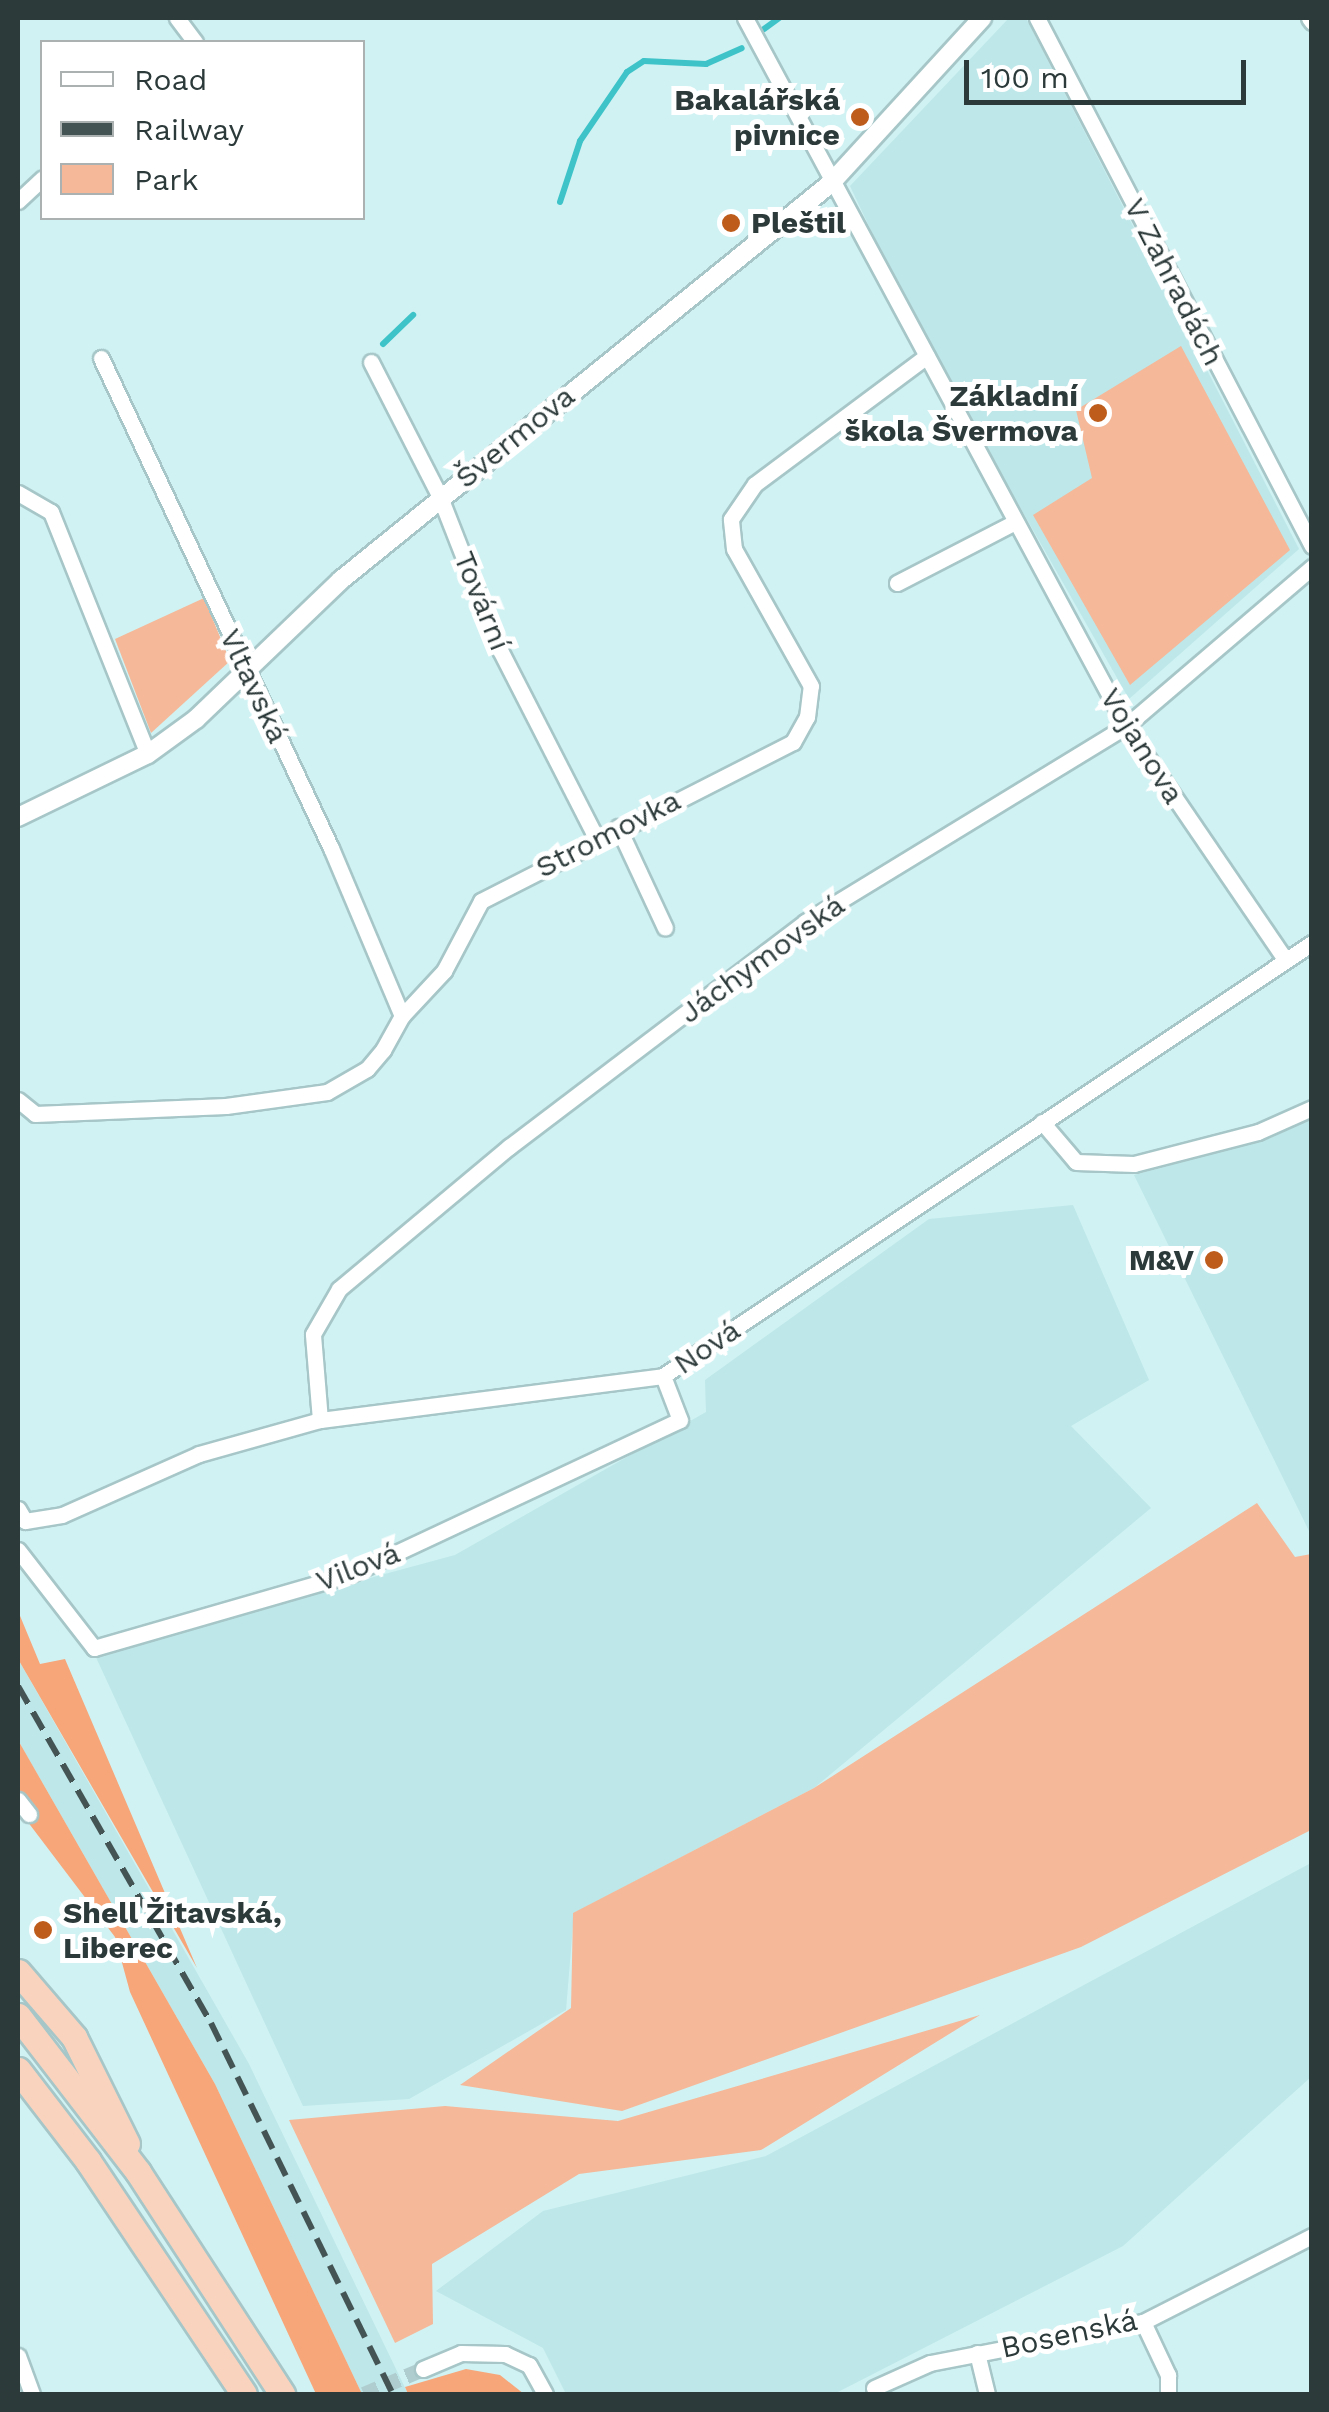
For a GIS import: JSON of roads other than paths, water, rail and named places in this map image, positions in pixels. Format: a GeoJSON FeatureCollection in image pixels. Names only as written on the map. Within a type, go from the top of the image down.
{"type":"FeatureCollection","features":[{"type":"Feature","properties":{"kind":"highway"},"geometry":{"type":"LineString","coordinates":[[18,1972],[74,2037],[111,2102],[138,2172]]}},
{"type":"Feature","properties":{"kind":"highway"},"geometry":{"type":"LineString","coordinates":[[18,2016],[138,2172],[282,2394]]}},
{"type":"Feature","properties":{"kind":"highway"},"geometry":{"type":"LineString","coordinates":[[18,2070],[88,2162],[238,2385]]}},
{"type":"Feature","properties":{"kind":"highway"},"geometry":{"type":"LineString","coordinates":[[18,2096],[88,2162]]}},
{"type":"Feature","properties":{"kind":"street"},"geometry":{"type":"LineString","coordinates":[[177,18],[194,40]]}},
{"type":"Feature","properties":{"kind":"street","name":"Vojanova"},"geometry":{"type":"LineString","coordinates":[[745,18],[1126,726],[1285,960]]}},
{"type":"Feature","properties":{"kind":"street","name":"Švermova"},"geometry":{"type":"LineString","coordinates":[[18,816],[148,754],[440,497],[832,182],[982,18]]}},
{"type":"Feature","properties":{"kind":"street","name":"V Zahradách"},"geometry":{"type":"LineString","coordinates":[[1037,18],[1312,546]]}},
{"type":"Feature","properties":{"kind":"street"},"geometry":{"type":"LineString","coordinates":[[18,202],[40,181]]}},
{"type":"Feature","properties":{"kind":"street","name":"Stromovka"},"geometry":{"type":"LineString","coordinates":[[18,1100],[35,1114],[226,1106],[327,1092],[367,1068],[402,1016],[444,971],[481,901],[596,838],[793,742],[807,718],[811,686],[734,548],[731,519],[755,484],[927,356]]}},
{"type":"Feature","properties":{"kind":"street","name":"Vltavská"},"geometry":{"type":"LineString","coordinates":[[101,358],[330,848],[402,1016]]}},
{"type":"Feature","properties":{"kind":"street","name":"Tovární"},"geometry":{"type":"LineString","coordinates":[[371,362],[440,497],[500,650],[596,838]]}},
{"type":"Feature","properties":{"kind":"street"},"geometry":{"type":"LineString","coordinates":[[18,493],[51,512],[148,754]]}},
{"type":"Feature","properties":{"kind":"street"},"geometry":{"type":"LineString","coordinates":[[897,584],[1014,523]]}},
{"type":"Feature","properties":{"kind":"street","name":"Jáchymovská"},"geometry":{"type":"LineString","coordinates":[[320,1420],[313,1334],[326,1301],[352,1278],[508,1147],[805,922],[1126,726],[1312,567]]}},
{"type":"Feature","properties":{"kind":"street"},"geometry":{"type":"LineString","coordinates":[[618,827],[665,928]]}},
{"type":"Feature","properties":{"kind":"street","name":"Nová"},"geometry":{"type":"LineString","coordinates":[[21,1515],[62,1516],[199,1454],[320,1420],[663,1376],[1312,943]]}},
{"type":"Feature","properties":{"kind":"street"},"geometry":{"type":"LineString","coordinates":[[1042,1122],[1076,1162],[1134,1164],[1258,1132],[1312,1108]]}},
{"type":"Feature","properties":{"kind":"street","name":"Vilová"},"geometry":{"type":"LineString","coordinates":[[18,1550],[94,1648],[351,1574],[680,1420],[663,1376]]}},
{"type":"Feature","properties":{"kind":"street"},"geometry":{"type":"LineString","coordinates":[[18,1538],[21,1515]]}},
{"type":"Feature","properties":{"kind":"street"},"geometry":{"type":"LineString","coordinates":[[18,1800],[29,1814]]}},
{"type":"Feature","properties":{"kind":"street","name":"Bosenská"},"geometry":{"type":"LineString","coordinates":[[874,2388],[930,2363],[1143,2322],[1312,2236]]}},
{"type":"Feature","properties":{"kind":"street"},"geometry":{"type":"LineString","coordinates":[[1143,2322],[1168,2374],[1168,2394]]}},
{"type":"Feature","properties":{"kind":"street"},"geometry":{"type":"LineString","coordinates":[[977,2353],[987,2394]]}},
{"type":"Feature","properties":{"kind":"street"},"geometry":{"type":"LineString","coordinates":[[423,2370],[461,2354],[504,2354],[529,2365],[545,2394]]}},
{"type":"Feature","properties":{"kind":"street"},"geometry":{"type":"LineString","coordinates":[[18,2356],[32,2394]]}},
{"type":"Feature","properties":{"kind":"waterway"},"geometry":{"type":"LineString","coordinates":[[764,29],[779,18]]}},
{"type":"Feature","properties":{"kind":"waterway"},"geometry":{"type":"LineString","coordinates":[[560,202],[580,141],[627,72],[644,61],[706,64],[742,48]]}},
{"type":"Feature","properties":{"kind":"waterway"},"geometry":{"type":"LineString","coordinates":[[383,344],[413,315]]}},
{"type":"Feature","properties":{"kind":"tunnel"},"geometry":{"type":"LineString","coordinates":[[364,2394],[423,2369]]}},
{"type":"Feature","properties":{"kind":"railway"},"geometry":{"type":"LineString","coordinates":[[18,1686],[211,2023],[393,2394]]}},
{"type":"Feature","properties":{"kind":"place","name":"Bakalářská pivnice"},"geometry":{"type":"Point","coordinates":[860,117]}},
{"type":"Feature","properties":{"kind":"place","name":"Pleštil"},"geometry":{"type":"Point","coordinates":[731,223]}},
{"type":"Feature","properties":{"kind":"place","name":"Základní škola Švermova"},"geometry":{"type":"Point","coordinates":[1098,413]}},
{"type":"Feature","properties":{"kind":"place","name":"M&V"},"geometry":{"type":"Point","coordinates":[1214,1260]}},
{"type":"Feature","properties":{"kind":"place","name":"Shell Žitavská, Liberec"},"geometry":{"type":"Point","coordinates":[43,1930]}}]}
